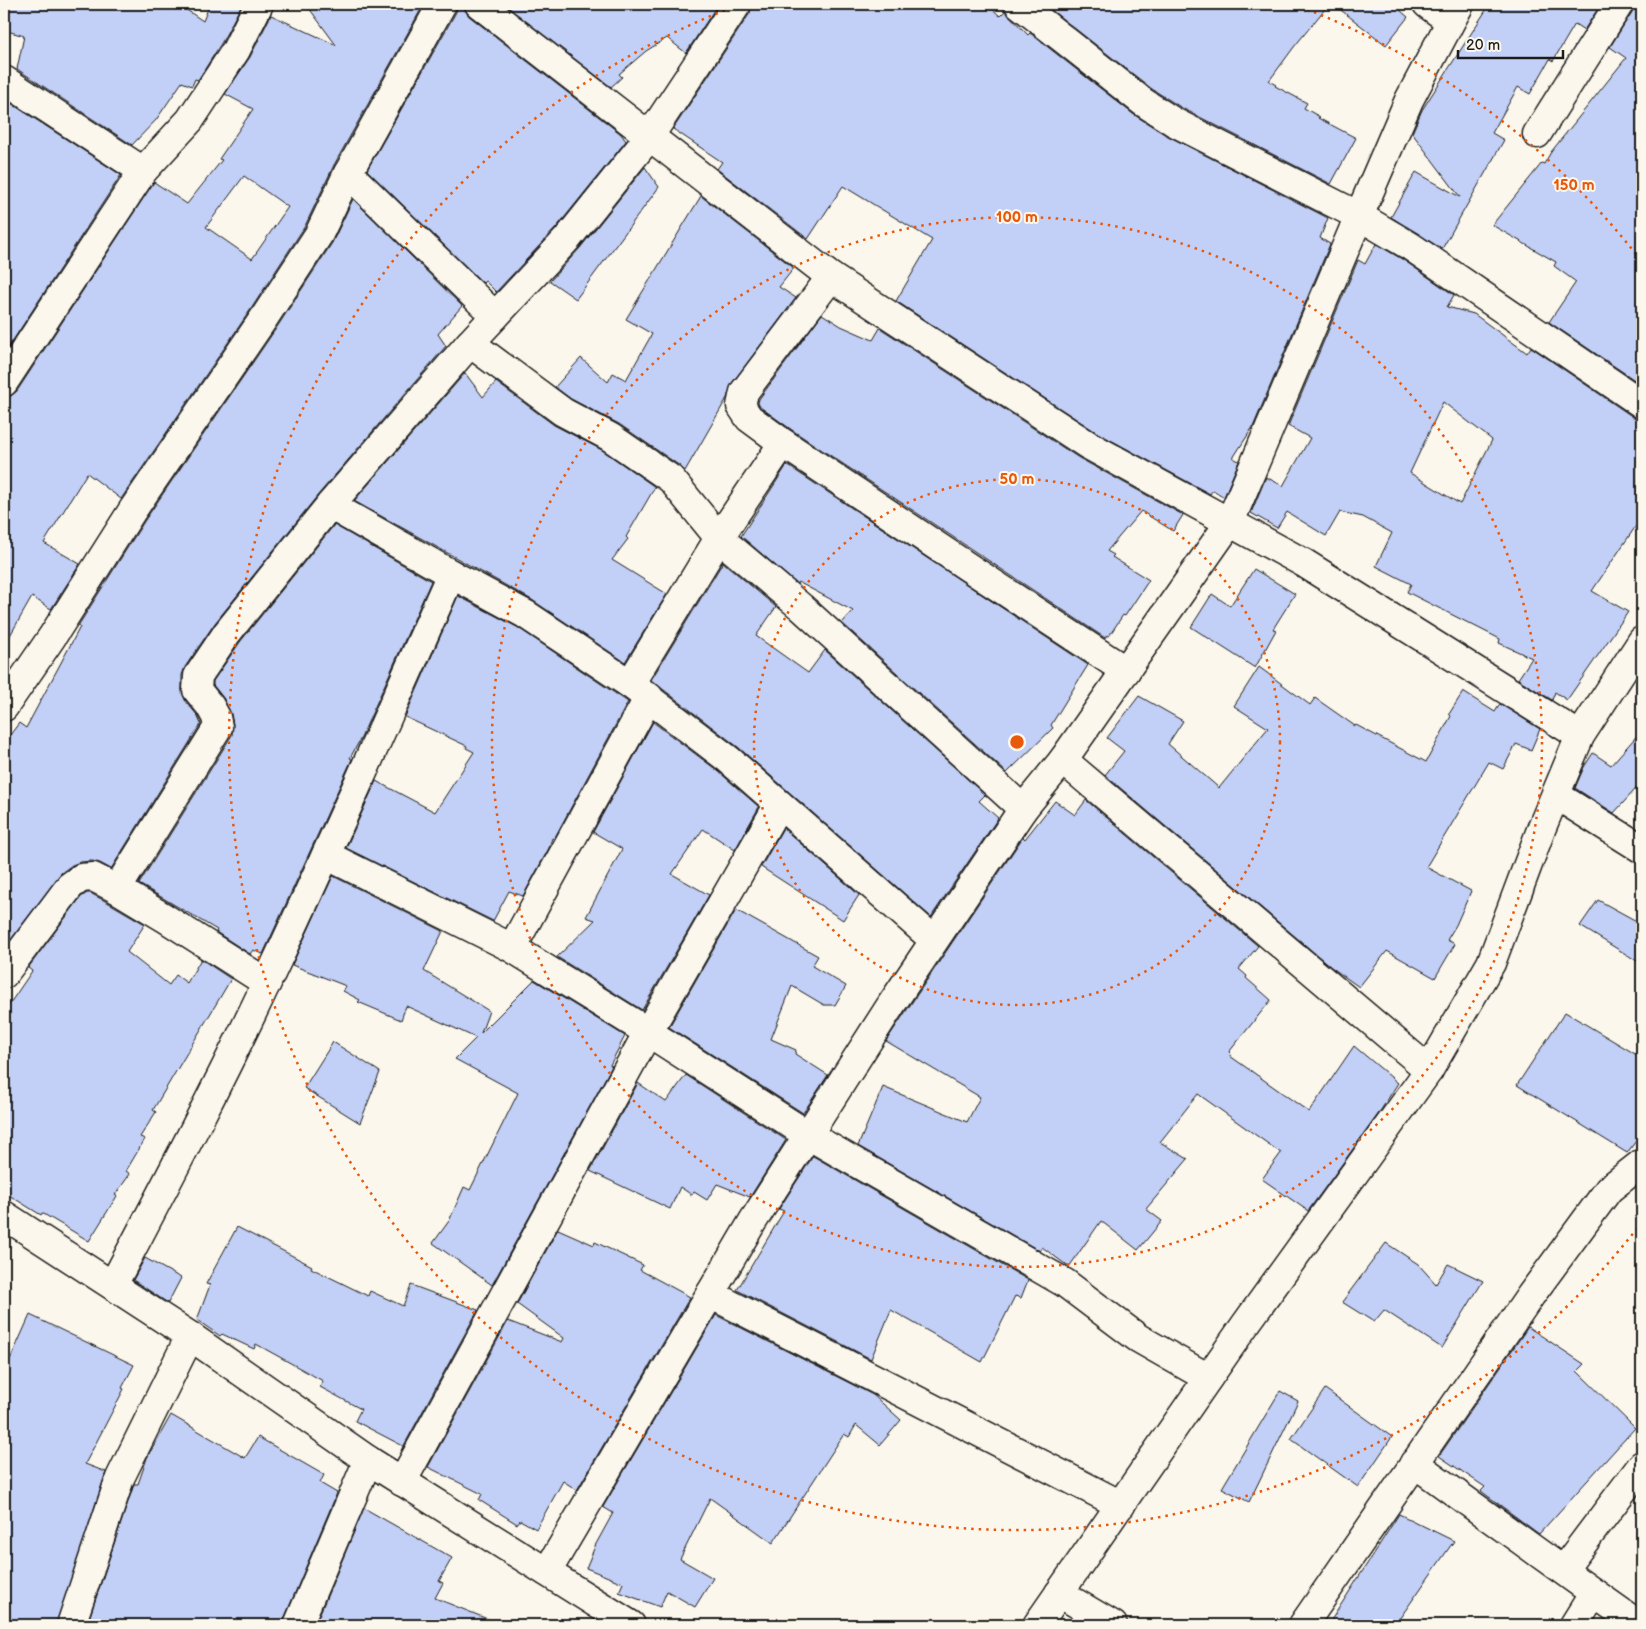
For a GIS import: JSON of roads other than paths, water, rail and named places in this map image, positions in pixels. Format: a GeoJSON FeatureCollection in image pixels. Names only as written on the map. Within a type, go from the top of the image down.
{"type":"FeatureCollection","features":[{"type":"Feature","properties":{"kind":"street"},"geometry":{"type":"LineString","coordinates":[[4,382],[143,171],[190,120],[236,50],[259,4]]}},
{"type":"Feature","properties":{"kind":"street"},"geometry":{"type":"LineString","coordinates":[[4,707],[52,638],[132,511],[319,234],[348,173],[442,4]]}},
{"type":"Feature","properties":{"kind":"street"},"geometry":{"type":"LineString","coordinates":[[479,4],[831,277],[1088,445],[1304,564],[1580,736]]}},
{"type":"Feature","properties":{"kind":"street"},"geometry":{"type":"LineString","coordinates":[[117,889],[218,727],[216,717],[210,706],[197,690],[198,676],[227,633],[330,505],[494,316],[568,238],[649,137],[737,4]]}},
{"type":"Feature","properties":{"kind":"street"},"geometry":{"type":"LineString","coordinates":[[1019,4],[1143,102],[1174,122],[1359,216],[1410,246],[1642,404]]}},
{"type":"Feature","properties":{"kind":"street"},"geometry":{"type":"LineString","coordinates":[[547,1572],[753,1221],[891,1005],[1023,809],[1063,760],[1230,522],[1409,100],[1455,13],[1427,4]]}},
{"type":"Feature","properties":{"kind":"street"},"geometry":{"type":"LineString","coordinates":[[1537,134],[1619,4]]}},
{"type":"Feature","properties":{"kind":"street"},"geometry":{"type":"LineString","coordinates":[[5,82],[143,171]]}},
{"type":"Feature","properties":{"kind":"street"},"geometry":{"type":"LineString","coordinates":[[348,173],[494,316]]}},
{"type":"Feature","properties":{"kind":"street"},"geometry":{"type":"LineString","coordinates":[[831,277],[744,392],[741,406],[750,418],[783,442],[968,568],[1126,671]]}},
{"type":"Feature","properties":{"kind":"street"},"geometry":{"type":"LineString","coordinates":[[470,343],[563,412],[610,438],[671,479],[719,538],[815,620],[1023,809]]}},
{"type":"Feature","properties":{"kind":"street"},"geometry":{"type":"LineString","coordinates":[[512,948],[640,690],[719,538],[783,442]]}},
{"type":"Feature","properties":{"kind":"street"},"geometry":{"type":"LineString","coordinates":[[330,505],[525,614],[640,690],[728,759],[934,940]]}},
{"type":"Feature","properties":{"kind":"street"},"geometry":{"type":"LineString","coordinates":[[113,1285],[201,1118],[267,983],[451,574]]}},
{"type":"Feature","properties":{"kind":"street"},"geometry":{"type":"LineString","coordinates":[[1037,1625],[1122,1505],[1208,1378],[1429,1070],[1491,964],[1542,827],[1580,736],[1642,641]]}},
{"type":"Feature","properties":{"kind":"street"},"geometry":{"type":"LineString","coordinates":[[1063,760],[1429,1070]]}},
{"type":"Feature","properties":{"kind":"street"},"geometry":{"type":"LineString","coordinates":[[1556,795],[1642,849]]}},
{"type":"Feature","properties":{"kind":"street"},"geometry":{"type":"LineString","coordinates":[[402,1482],[648,1032],[779,804]]}},
{"type":"Feature","properties":{"kind":"street"},"geometry":{"type":"LineString","coordinates":[[326,855],[512,948],[648,1032],[808,1135],[1066,1283],[1138,1338],[1208,1378]]}},
{"type":"Feature","properties":{"kind":"street"},"geometry":{"type":"LineString","coordinates":[[4,974],[70,886],[81,878],[94,877],[117,889],[267,983]]}},
{"type":"Feature","properties":{"kind":"street"},"geometry":{"type":"LineString","coordinates":[[1303,1625],[1530,1295],[1609,1189],[1642,1163]]}},
{"type":"Feature","properties":{"kind":"street"},"geometry":{"type":"LineString","coordinates":[[4,1215],[190,1336],[368,1460],[631,1625]]}},
{"type":"Feature","properties":{"kind":"street"},"geometry":{"type":"LineString","coordinates":[[710,1294],[1122,1505]]}},
{"type":"Feature","properties":{"kind":"street"},"geometry":{"type":"LineString","coordinates":[[72,1625],[120,1478],[190,1336]]}},
{"type":"Feature","properties":{"kind":"street"},"geometry":{"type":"LineString","coordinates":[[298,1625],[368,1460]]}},
{"type":"Feature","properties":{"kind":"street"},"geometry":{"type":"LineString","coordinates":[[1414,1463],[1638,1625]]}},
{"type":"Feature","properties":{"kind":"street"},"geometry":{"type":"LineString","coordinates":[[1563,1570],[1642,1464]]}},
{"type":"Feature","properties":{"kind":"street"},"geometry":{"type":"LineString","coordinates":[[1059,1593],[1113,1625]]}},
{"type":"Feature","properties":{"kind":"street"},"geometry":{"type":"LineString","coordinates":[[1574,1625],[1594,1593]]}}]}
